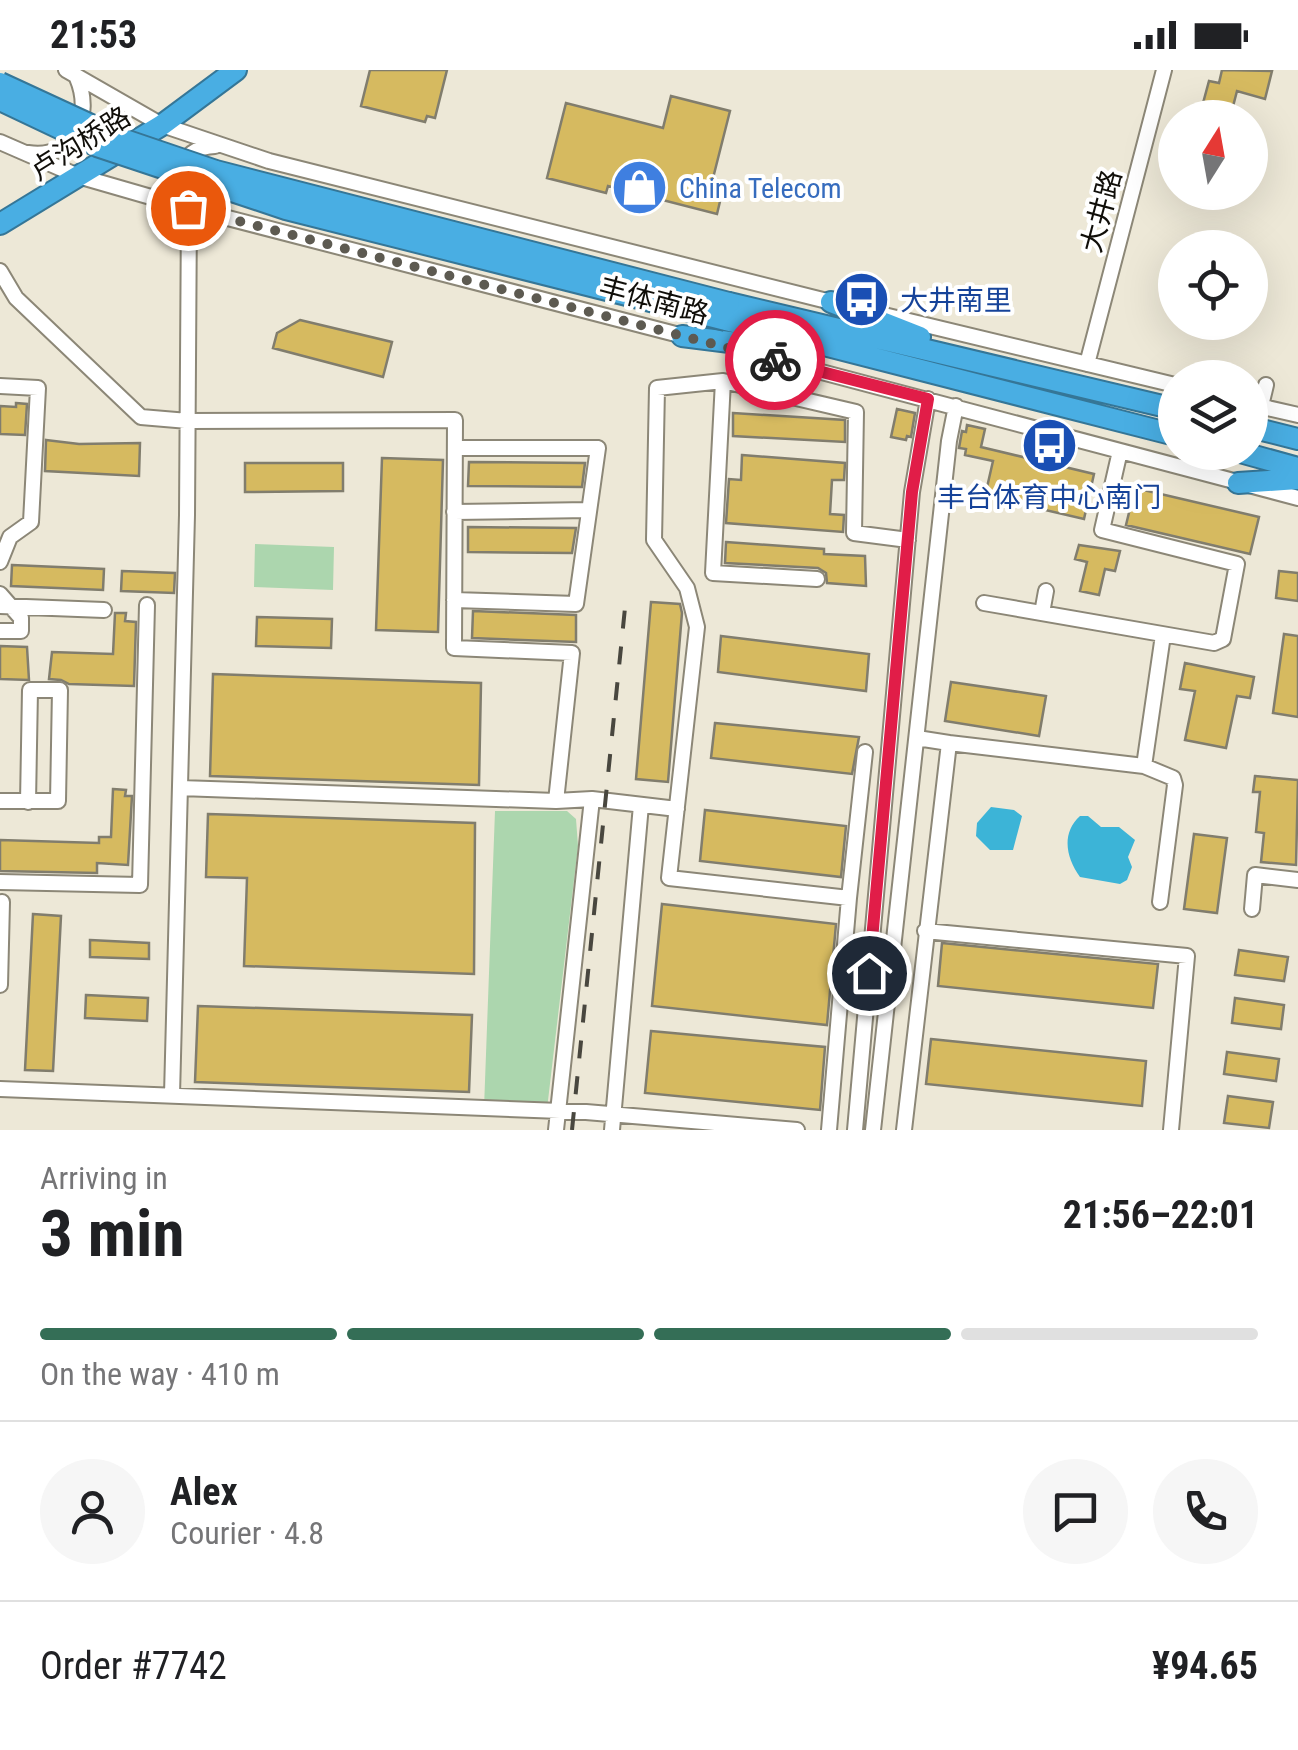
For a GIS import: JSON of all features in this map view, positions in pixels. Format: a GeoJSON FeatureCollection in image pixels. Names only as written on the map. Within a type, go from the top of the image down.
{"type":"FeatureCollection","features":[{"type":"Feature","properties":{"kind":"highway","name":"卢沟桥路"},"geometry":{"type":"LineString","coordinates":[[0,224],[162,124],[236,70]]}},
{"type":"Feature","properties":{"kind":"highway","name":"丰体南路"},"geometry":{"type":"LineString","coordinates":[[0,83],[119,138],[216,172],[1158,432]]}},
{"type":"Feature","properties":{"kind":"highway","name":"丰体南路"},"geometry":{"type":"LineString","coordinates":[[0,100],[96,146],[286,209],[728,311],[982,361],[1158,405]]}},
{"type":"Feature","properties":{"kind":"highway"},"geometry":{"type":"LineString","coordinates":[[830,302],[982,361]]}},
{"type":"Feature","properties":{"kind":"highway"},"geometry":{"type":"LineString","coordinates":[[682,336],[898,363]]}},
{"type":"Feature","properties":{"kind":"highway"},"geometry":{"type":"LineString","coordinates":[[1268,432],[1297,439]]}},
{"type":"Feature","properties":{"kind":"highway"},"geometry":{"type":"LineString","coordinates":[[1268,460],[1298,468]]}},
{"type":"Feature","properties":{"kind":"highway"},"geometry":{"type":"LineString","coordinates":[[1238,483],[1298,479]]}},
{"type":"Feature","properties":{"kind":"street","name":"大井路"},"geometry":{"type":"LineString","coordinates":[[1086,364],[1164,70]]}},
{"type":"Feature","properties":{"kind":"street","name":"丰体南路"},"geometry":{"type":"LineString","coordinates":[[71,73],[162,124],[220,146],[488,218],[1158,381]]}},
{"type":"Feature","properties":{"kind":"street"},"geometry":{"type":"LineString","coordinates":[[18,151],[37,154],[67,144],[78,129],[85,111],[83,92],[71,73]]}},
{"type":"Feature","properties":{"kind":"street","name":"丰体南路"},"geometry":{"type":"LineString","coordinates":[[0,142],[78,176],[192,209],[1298,498]]}},
{"type":"Feature","properties":{"kind":"street"},"geometry":{"type":"LineString","coordinates":[[172,1095],[192,209],[183,194],[182,167],[197,150],[220,146]]}},
{"type":"Feature","properties":{"kind":"street"},"geometry":{"type":"LineString","coordinates":[[0,271],[16,298],[141,417],[188,421],[455,420],[454,648],[572,653],[556,801]]}},
{"type":"Feature","properties":{"kind":"street"},"geometry":{"type":"LineString","coordinates":[[849,898],[669,878],[697,628],[686,588],[654,540],[656,388],[723,381],[856,412],[854,533],[908,540]]}},
{"type":"Feature","properties":{"kind":"street"},"geometry":{"type":"LineString","coordinates":[[723,381],[713,573],[817,578]]}},
{"type":"Feature","properties":{"kind":"street"},"geometry":{"type":"LineString","coordinates":[[0,386],[38,388],[32,522],[10,537],[0,562]]}},
{"type":"Feature","properties":{"kind":"street"},"geometry":{"type":"LineString","coordinates":[[855,1130],[908,540],[928,399]]}},
{"type":"Feature","properties":{"kind":"street"},"geometry":{"type":"LineString","coordinates":[[873,1130],[949,440],[956,406]]}},
{"type":"Feature","properties":{"kind":"street"},"geometry":{"type":"LineString","coordinates":[[1268,408],[1298,415]]}},
{"type":"Feature","properties":{"kind":"street"},"geometry":{"type":"LineString","coordinates":[[454,448],[598,448],[576,604],[454,600]]}},
{"type":"Feature","properties":{"kind":"street"},"geometry":{"type":"LineString","coordinates":[[984,603],[1214,644],[1223,639],[1237,564],[1102,530],[1120,451]]}},
{"type":"Feature","properties":{"kind":"street"},"geometry":{"type":"LineString","coordinates":[[454,512],[589,510]]}},
{"type":"Feature","properties":{"kind":"street"},"geometry":{"type":"LineString","coordinates":[[1042,613],[1046,591]]}},
{"type":"Feature","properties":{"kind":"street"},"geometry":{"type":"LineString","coordinates":[[0,594],[6,606],[21,618],[22,631],[0,630]]}},
{"type":"Feature","properties":{"kind":"street"},"geometry":{"type":"LineString","coordinates":[[0,882],[140,885],[147,604]]}},
{"type":"Feature","properties":{"kind":"street"},"geometry":{"type":"LineString","coordinates":[[6,606],[104,610]]}},
{"type":"Feature","properties":{"kind":"street"},"geometry":{"type":"LineString","coordinates":[[1144,766],[1163,634]]}},
{"type":"Feature","properties":{"kind":"street"},"geometry":{"type":"LineString","coordinates":[[0,801],[28,802],[58,801],[60,690],[30,690],[28,802]]}},
{"type":"Feature","properties":{"kind":"street"},"geometry":{"type":"LineString","coordinates":[[917,738],[1144,766],[1173,778],[1160,902]]}},
{"type":"Feature","properties":{"kind":"street"},"geometry":{"type":"LineString","coordinates":[[904,1130],[949,743]]}},
{"type":"Feature","properties":{"kind":"street"},"geometry":{"type":"LineString","coordinates":[[829,1130],[866,752]]}},
{"type":"Feature","properties":{"kind":"street"},"geometry":{"type":"LineString","coordinates":[[180,788],[592,799],[677,809]]}},
{"type":"Feature","properties":{"kind":"street"},"geometry":{"type":"LineString","coordinates":[[556,1130],[592,799]]}},
{"type":"Feature","properties":{"kind":"street"},"geometry":{"type":"LineString","coordinates":[[612,1122],[642,805]]}},
{"type":"Feature","properties":{"kind":"street"},"geometry":{"type":"LineString","coordinates":[[1252,908],[1255,875],[1298,880]]}},
{"type":"Feature","properties":{"kind":"street"},"geometry":{"type":"LineString","coordinates":[[0,986],[2,902]]}},
{"type":"Feature","properties":{"kind":"street"},"geometry":{"type":"LineString","coordinates":[[926,932],[1187,956],[1170,1130]]}},
{"type":"Feature","properties":{"kind":"street"},"geometry":{"type":"LineString","coordinates":[[0,1090],[558,1112],[612,1122],[797,1130]]}},
{"type":"Feature","properties":{"kind":"green space"},"geometry":{"type":"Polygon","coordinates":[[[255,544],[334,547],[333,590],[254,587],[255,544]]]}},
{"type":"Feature","properties":{"kind":"green space"},"geometry":{"type":"Polygon","coordinates":[[[495,811],[567,811],[576,819],[578,846],[547,1109],[484,1108],[495,811]]]}},
{"type":"Feature","properties":{"kind":"water"},"geometry":{"type":"Polygon","coordinates":[[[991,807],[1014,810],[1022,816],[1013,850],[990,850],[976,836],[977,823],[991,807]]]}},
{"type":"Feature","properties":{"kind":"water"},"geometry":{"type":"Polygon","coordinates":[[[1080,816],[1088,816],[1101,827],[1119,827],[1135,840],[1128,857],[1132,867],[1127,880],[1120,884],[1080,877],[1071,862],[1068,838],[1080,816]]]}},
{"type":"Feature","properties":{"kind":"building"},"geometry":{"type":"Polygon","coordinates":[[[370,70],[447,70],[435,118],[427,116],[425,122],[361,106],[370,70]]]}},
{"type":"Feature","properties":{"kind":"building"},"geometry":{"type":"Polygon","coordinates":[[[1222,70],[1272,71],[1265,99],[1237,91],[1235,100],[1204,100],[1209,81],[1219,83],[1222,70]]]}},
{"type":"Feature","properties":{"kind":"building"},"geometry":{"type":"Polygon","coordinates":[[[671,96],[730,111],[711,186],[723,189],[717,214],[608,186],[606,193],[547,178],[566,103],[663,128],[671,96]]]}},
{"type":"Feature","properties":{"kind":"building"},"geometry":{"type":"Polygon","coordinates":[[[300,320],[392,342],[383,377],[273,348],[277,333],[300,320]]]}},
{"type":"Feature","properties":{"kind":"building"},"geometry":{"type":"Polygon","coordinates":[[[16,403],[27,404],[25,435],[0,434],[0,406],[16,407],[16,403]]]}},
{"type":"Feature","properties":{"kind":"building"},"geometry":{"type":"Polygon","coordinates":[[[897,409],[915,413],[911,437],[906,440],[891,437],[897,409]]]}},
{"type":"Feature","properties":{"kind":"building"},"geometry":{"type":"Polygon","coordinates":[[[733,413],[845,420],[845,442],[733,436],[733,413]]]}},
{"type":"Feature","properties":{"kind":"building"},"geometry":{"type":"Polygon","coordinates":[[[967,425],[985,429],[981,447],[1094,474],[1084,519],[985,496],[993,461],[965,455],[966,449],[959,448],[967,425]]]}},
{"type":"Feature","properties":{"kind":"building"},"geometry":{"type":"Polygon","coordinates":[[[46,440],[140,443],[139,476],[45,471],[46,440]]]}},
{"type":"Feature","properties":{"kind":"building"},"geometry":{"type":"Polygon","coordinates":[[[742,455],[845,463],[844,480],[832,480],[830,514],[844,515],[843,532],[726,523],[729,479],[741,480],[742,455]]]}},
{"type":"Feature","properties":{"kind":"building"},"geometry":{"type":"Polygon","coordinates":[[[382,458],[443,460],[438,632],[376,630],[382,458]]]}},
{"type":"Feature","properties":{"kind":"building"},"geometry":{"type":"Polygon","coordinates":[[[469,462],[585,463],[582,487],[468,486],[469,462]]]}},
{"type":"Feature","properties":{"kind":"building"},"geometry":{"type":"Polygon","coordinates":[[[245,463],[343,463],[343,491],[245,492],[245,463]]]}},
{"type":"Feature","properties":{"kind":"building"},"geometry":{"type":"Polygon","coordinates":[[[1135,488],[1259,517],[1250,554],[1126,525],[1135,488]]]}},
{"type":"Feature","properties":{"kind":"building"},"geometry":{"type":"Polygon","coordinates":[[[468,527],[576,528],[572,553],[468,552],[468,527]]]}},
{"type":"Feature","properties":{"kind":"building"},"geometry":{"type":"Polygon","coordinates":[[[726,542],[865,556],[866,586],[827,583],[826,573],[818,568],[725,563],[726,542]]]}},
{"type":"Feature","properties":{"kind":"building"},"geometry":{"type":"Polygon","coordinates":[[[1079,545],[1120,551],[1115,571],[1105,569],[1099,595],[1080,591],[1087,562],[1075,559],[1079,545]]]}},
{"type":"Feature","properties":{"kind":"building"},"geometry":{"type":"Polygon","coordinates":[[[12,565],[104,569],[103,590],[11,586],[12,565]]]}},
{"type":"Feature","properties":{"kind":"building"},"geometry":{"type":"Polygon","coordinates":[[[122,571],[175,573],[174,593],[121,591],[122,571]]]}},
{"type":"Feature","properties":{"kind":"building"},"geometry":{"type":"Polygon","coordinates":[[[1279,571],[1298,573],[1298,601],[1276,598],[1279,571]]]}},
{"type":"Feature","properties":{"kind":"building"},"geometry":{"type":"Polygon","coordinates":[[[651,602],[680,604],[682,613],[668,782],[636,779],[651,602]]]}},
{"type":"Feature","properties":{"kind":"building"},"geometry":{"type":"Polygon","coordinates":[[[473,611],[576,615],[576,642],[472,638],[473,611]]]}},
{"type":"Feature","properties":{"kind":"building"},"geometry":{"type":"Polygon","coordinates":[[[115,613],[126,613],[125,621],[136,622],[134,686],[69,684],[49,679],[52,652],[113,654],[115,613]]]}},
{"type":"Feature","properties":{"kind":"building"},"geometry":{"type":"Polygon","coordinates":[[[257,617],[332,619],[331,648],[256,646],[257,617]]]}},
{"type":"Feature","properties":{"kind":"building"},"geometry":{"type":"Polygon","coordinates":[[[1284,634],[1298,636],[1298,717],[1273,713],[1284,634]]]}},
{"type":"Feature","properties":{"kind":"building"},"geometry":{"type":"Polygon","coordinates":[[[721,636],[869,654],[866,691],[718,672],[721,636]]]}},
{"type":"Feature","properties":{"kind":"building"},"geometry":{"type":"Polygon","coordinates":[[[0,646],[27,647],[29,680],[0,679],[0,646]]]}},
{"type":"Feature","properties":{"kind":"building"},"geometry":{"type":"Polygon","coordinates":[[[1185,663],[1254,677],[1250,698],[1237,696],[1226,748],[1185,740],[1195,691],[1180,689],[1185,663]]]}},
{"type":"Feature","properties":{"kind":"building"},"geometry":{"type":"Polygon","coordinates":[[[213,674],[481,683],[479,785],[210,776],[213,674]]]}},
{"type":"Feature","properties":{"kind":"building"},"geometry":{"type":"Polygon","coordinates":[[[951,682],[1046,696],[1039,736],[945,721],[951,682]]]}},
{"type":"Feature","properties":{"kind":"building"},"geometry":{"type":"Polygon","coordinates":[[[715,723],[859,737],[852,774],[711,758],[715,723]]]}},
{"type":"Feature","properties":{"kind":"building"},"geometry":{"type":"Polygon","coordinates":[[[1255,776],[1298,780],[1296,865],[1261,862],[1264,833],[1256,832],[1260,792],[1253,792],[1255,776]]]}},
{"type":"Feature","properties":{"kind":"building"},"geometry":{"type":"Polygon","coordinates":[[[113,789],[126,790],[125,796],[132,796],[128,865],[97,863],[97,873],[0,871],[0,840],[99,843],[99,837],[111,837],[113,789]]]}},
{"type":"Feature","properties":{"kind":"building"},"geometry":{"type":"Polygon","coordinates":[[[705,810],[846,826],[841,877],[700,861],[705,810]]]}},
{"type":"Feature","properties":{"kind":"building"},"geometry":{"type":"Polygon","coordinates":[[[208,814],[475,823],[474,974],[244,966],[247,878],[206,877],[208,814]]]}},
{"type":"Feature","properties":{"kind":"building"},"geometry":{"type":"Polygon","coordinates":[[[1194,834],[1227,838],[1217,913],[1184,909],[1194,834]]]}},
{"type":"Feature","properties":{"kind":"building"},"geometry":{"type":"Polygon","coordinates":[[[662,904],[836,924],[827,1025],[652,1006],[662,904]]]}},
{"type":"Feature","properties":{"kind":"building"},"geometry":{"type":"Polygon","coordinates":[[[33,914],[61,916],[53,1071],[25,1070],[33,914]]]}},
{"type":"Feature","properties":{"kind":"building"},"geometry":{"type":"Polygon","coordinates":[[[90,940],[149,943],[149,959],[90,957],[90,940]]]}},
{"type":"Feature","properties":{"kind":"building"},"geometry":{"type":"Polygon","coordinates":[[[942,943],[1158,964],[1153,1008],[938,986],[942,943]]]}},
{"type":"Feature","properties":{"kind":"building"},"geometry":{"type":"Polygon","coordinates":[[[1239,950],[1288,957],[1284,981],[1235,975],[1239,950]]]}},
{"type":"Feature","properties":{"kind":"building"},"geometry":{"type":"Polygon","coordinates":[[[86,995],[148,998],[147,1021],[85,1018],[86,995]]]}},
{"type":"Feature","properties":{"kind":"building"},"geometry":{"type":"Polygon","coordinates":[[[1235,998],[1284,1005],[1281,1029],[1232,1023],[1235,998]]]}},
{"type":"Feature","properties":{"kind":"building"},"geometry":{"type":"Polygon","coordinates":[[[198,1006],[472,1015],[469,1092],[195,1082],[198,1006]]]}},
{"type":"Feature","properties":{"kind":"building"},"geometry":{"type":"Polygon","coordinates":[[[651,1031],[825,1047],[820,1110],[645,1093],[651,1031]]]}},
{"type":"Feature","properties":{"kind":"building"},"geometry":{"type":"Polygon","coordinates":[[[931,1039],[1146,1061],[1142,1106],[926,1084],[931,1039]]]}},
{"type":"Feature","properties":{"kind":"building"},"geometry":{"type":"Polygon","coordinates":[[[1227,1052],[1279,1059],[1276,1081],[1224,1074],[1227,1052]]]}},
{"type":"Feature","properties":{"kind":"building"},"geometry":{"type":"Polygon","coordinates":[[[1228,1096],[1273,1102],[1269,1128],[1224,1123],[1228,1096]]]}},
{"type":"Feature","properties":{"kind":"railway"},"geometry":{"type":"LineString","coordinates":[[572,1130],[626,598]]}},
{"type":"Feature","properties":{"kind":"way so far"},"geometry":{"type":"LineString","coordinates":[[188,208],[775,360]]}},
{"type":"Feature","properties":{"kind":"place","name":"China Telecom"},"geometry":{"type":"Point","coordinates":[640,188]}},
{"type":"Feature","properties":{"kind":"place","name":"大井南里"},"geometry":{"type":"Point","coordinates":[861,300]}},
{"type":"Feature","properties":{"kind":"place","name":"丰台体育中心南门"},"geometry":{"type":"Point","coordinates":[1049,446]}},
{"type":"Feature","properties":{"kind":"route"},"geometry":{"type":"LineString","coordinates":[[775,360],[928,399],[912,492],[869,973]]}}]}
